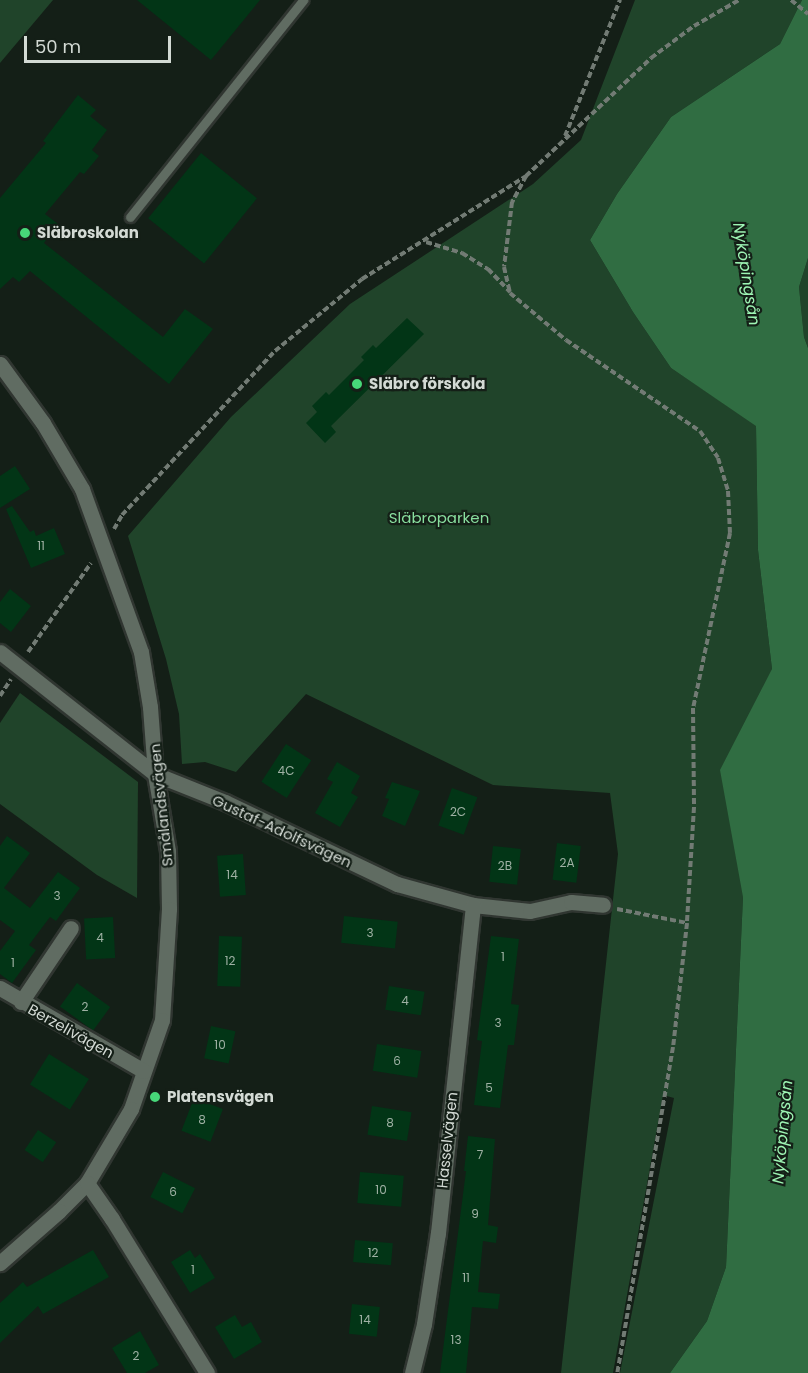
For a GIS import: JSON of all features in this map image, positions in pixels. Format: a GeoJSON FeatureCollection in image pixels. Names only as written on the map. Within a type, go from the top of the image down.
{"type":"FeatureCollection","features":[{"type":"Feature","properties":{"kind":"street","name":"Smålandsvägen"},"geometry":{"type":"LineString","coordinates":[[0,364],[43,423],[82,489],[141,652],[150,707],[155,774],[168,851],[169,909],[162,1020],[131,1109],[87,1183],[0,1263]]}},
{"type":"Feature","properties":{"kind":"street","name":"Gustaf-Adolfsvägen"},"geometry":{"type":"LineString","coordinates":[[0,652],[155,774],[225,802],[397,884],[474,904],[530,911],[571,902],[603,905]]}},
{"type":"Feature","properties":{"kind":"street","name":"Hasselvägen"},"geometry":{"type":"LineString","coordinates":[[412,1373],[424,1324],[438,1233],[474,904]]}},
{"type":"Feature","properties":{"kind":"street"},"geometry":{"type":"LineString","coordinates":[[21,1002],[71,928]]}},
{"type":"Feature","properties":{"kind":"street","name":"Berzelivägen"},"geometry":{"type":"LineString","coordinates":[[0,988],[144,1071]]}},
{"type":"Feature","properties":{"kind":"street"},"geometry":{"type":"LineString","coordinates":[[87,1183],[112,1219],[207,1373]]}},
{"type":"Feature","properties":{"kind":"lane"},"geometry":{"type":"LineString","coordinates":[[130,217],[303,0]]}},
{"type":"Feature","properties":{"kind":"path"},"geometry":{"type":"LineString","coordinates":[[564,139],[620,0]]}},
{"type":"Feature","properties":{"kind":"path"},"geometry":{"type":"LineString","coordinates":[[0,696],[102,548],[122,515],[275,351],[362,279],[425,242],[526,176],[651,58],[694,26],[739,0]]}},
{"type":"Feature","properties":{"kind":"path"},"geometry":{"type":"LineString","coordinates":[[791,0],[808,14]]}},
{"type":"Feature","properties":{"kind":"path"},"geometry":{"type":"LineString","coordinates":[[510,293],[504,267],[512,202],[526,176]]}},
{"type":"Feature","properties":{"kind":"path"},"geometry":{"type":"LineString","coordinates":[[425,242],[462,253],[488,269],[510,293],[566,340],[700,431],[718,458],[728,491],[730,533],[693,708],[694,807],[687,923],[673,1047],[617,1373]]}},
{"type":"Feature","properties":{"kind":"path"},"geometry":{"type":"LineString","coordinates":[[603,905],[687,923]]}},
{"type":"Feature","properties":{"kind":"green space"},"geometry":{"type":"Polygon","coordinates":[[[0,0],[53,0],[0,63],[0,0]]]}},
{"type":"Feature","properties":{"kind":"green space","name":"Släbroparken"},"geometry":{"type":"Polygon","coordinates":[[[635,0],[802,0],[780,44],[671,117],[617,194],[590,240],[633,312],[671,368],[756,425],[758,550],[772,669],[743,897],[726,1267],[707,1321],[670,1373],[620,1373],[674,1098],[663,1095],[613,1373],[561,1373],[618,854],[610,793],[493,785],[306,694],[236,772],[205,762],[182,764],[179,714],[166,659],[128,536],[231,417],[350,304],[533,184],[581,140],[635,0]]]}},
{"type":"Feature","properties":{"kind":"green space"},"geometry":{"type":"Polygon","coordinates":[[[808,258],[808,348],[804,337],[799,287],[808,258]]]}},
{"type":"Feature","properties":{"kind":"green space"},"geometry":{"type":"Polygon","coordinates":[[[20,693],[138,782],[137,898],[97,875],[0,804],[0,723],[20,693]]]}},
{"type":"Feature","properties":{"kind":"water","name":"Nyköpingsån"},"geometry":{"type":"Polygon","coordinates":[[[802,0],[808,0],[808,258],[799,287],[804,337],[808,348],[808,1373],[670,1373],[707,1321],[726,1267],[743,897],[720,770],[772,669],[758,550],[756,426],[671,368],[633,312],[590,240],[617,194],[671,117],[780,44],[802,0]]]}},
{"type":"Feature","properties":{"kind":"building"},"geometry":{"type":"Polygon","coordinates":[[[137,0],[260,0],[211,60],[137,0]]]}},
{"type":"Feature","properties":{"kind":"building","name":"Släbroskolan"},"geometry":{"type":"Polygon","coordinates":[[[78,95],[96,110],[90,116],[107,130],[92,150],[99,156],[84,174],[80,172],[45,214],[58,224],[44,243],[163,337],[185,309],[213,329],[169,384],[30,271],[19,282],[13,277],[0,289],[0,198],[46,143],[43,141],[78,95]]]}},
{"type":"Feature","properties":{"kind":"building","name":"Släbroskolan"},"geometry":{"type":"Polygon","coordinates":[[[201,153],[257,198],[204,264],[148,218],[201,153]]]}},
{"type":"Feature","properties":{"kind":"building","name":"Släbro förskola"},"geometry":{"type":"Polygon","coordinates":[[[407,318],[424,334],[331,426],[336,432],[325,443],[306,423],[317,412],[312,406],[326,392],[329,395],[364,360],[361,357],[373,345],[376,348],[407,318]]]}},
{"type":"Feature","properties":{"kind":"building"},"geometry":{"type":"Polygon","coordinates":[[[15,466],[30,489],[0,508],[0,476],[15,466]]]}},
{"type":"Feature","properties":{"kind":"building"},"geometry":{"type":"Polygon","coordinates":[[[12,506],[30,532],[34,530],[36,536],[54,528],[65,554],[31,568],[6,509],[12,506]]]}},
{"type":"Feature","properties":{"kind":"building"},"geometry":{"type":"Polygon","coordinates":[[[10,589],[31,606],[11,632],[0,623],[0,602],[10,589]]]}},
{"type":"Feature","properties":{"kind":"building"},"geometry":{"type":"Polygon","coordinates":[[[286,744],[311,760],[287,798],[261,782],[286,744]]]}},
{"type":"Feature","properties":{"kind":"building"},"geometry":{"type":"Polygon","coordinates":[[[337,762],[360,776],[351,793],[358,797],[340,827],[315,813],[333,782],[327,779],[337,762]]]}},
{"type":"Feature","properties":{"kind":"building"},"geometry":{"type":"Polygon","coordinates":[[[392,782],[420,791],[405,826],[382,816],[389,799],[385,798],[392,782]]]}},
{"type":"Feature","properties":{"kind":"building"},"geometry":{"type":"Polygon","coordinates":[[[452,788],[477,797],[464,835],[438,826],[452,788]]]}},
{"type":"Feature","properties":{"kind":"building"},"geometry":{"type":"Polygon","coordinates":[[[7,836],[30,853],[4,888],[30,908],[58,872],[80,888],[56,921],[50,917],[29,945],[36,950],[12,983],[0,974],[0,951],[15,931],[0,920],[0,846],[7,836]]]}},
{"type":"Feature","properties":{"kind":"building"},"geometry":{"type":"Polygon","coordinates":[[[557,843],[581,846],[576,883],[552,880],[557,843]]]}},
{"type":"Feature","properties":{"kind":"building"},"geometry":{"type":"Polygon","coordinates":[[[493,846],[521,849],[517,885],[489,882],[493,846]]]}},
{"type":"Feature","properties":{"kind":"building"},"geometry":{"type":"Polygon","coordinates":[[[243,854],[246,895],[220,897],[217,856],[243,854]]]}},
{"type":"Feature","properties":{"kind":"building"},"geometry":{"type":"Polygon","coordinates":[[[344,916],[398,922],[395,948],[341,943],[344,916]]]}},
{"type":"Feature","properties":{"kind":"building"},"geometry":{"type":"Polygon","coordinates":[[[113,917],[115,958],[86,959],[84,919],[113,917]]]}},
{"type":"Feature","properties":{"kind":"building"},"geometry":{"type":"Polygon","coordinates":[[[219,936],[242,937],[240,987],[217,986],[219,936]]]}},
{"type":"Feature","properties":{"kind":"building"},"geometry":{"type":"Polygon","coordinates":[[[491,936],[519,939],[511,1004],[519,1005],[514,1045],[508,1045],[500,1108],[474,1105],[482,1041],[477,1040],[491,936]]]}},
{"type":"Feature","properties":{"kind":"building"},"geometry":{"type":"Polygon","coordinates":[[[77,983],[110,1007],[93,1031],[60,1006],[77,983]]]}},
{"type":"Feature","properties":{"kind":"building"},"geometry":{"type":"Polygon","coordinates":[[[389,986],[425,992],[421,1015],[385,1010],[389,986]]]}},
{"type":"Feature","properties":{"kind":"building"},"geometry":{"type":"Polygon","coordinates":[[[211,1026],[235,1031],[229,1063],[204,1058],[211,1026]]]}},
{"type":"Feature","properties":{"kind":"building"},"geometry":{"type":"Polygon","coordinates":[[[377,1044],[421,1051],[417,1078],[373,1071],[377,1044]]]}},
{"type":"Feature","properties":{"kind":"building"},"geometry":{"type":"Polygon","coordinates":[[[49,1054],[89,1079],[70,1109],[30,1085],[49,1054]]]}},
{"type":"Feature","properties":{"kind":"building"},"geometry":{"type":"Polygon","coordinates":[[[194,1098],[223,1109],[210,1142],[181,1131],[194,1098]]]}},
{"type":"Feature","properties":{"kind":"building"},"geometry":{"type":"Polygon","coordinates":[[[372,1106],[412,1112],[407,1141],[367,1135],[372,1106]]]}},
{"type":"Feature","properties":{"kind":"building"},"geometry":{"type":"Polygon","coordinates":[[[38,1130],[56,1142],[43,1162],[25,1150],[38,1130]]]}},
{"type":"Feature","properties":{"kind":"building"},"geometry":{"type":"Polygon","coordinates":[[[468,1136],[495,1139],[488,1225],[498,1227],[496,1243],[483,1241],[478,1292],[500,1294],[498,1309],[472,1307],[466,1373],[440,1373],[466,1171],[464,1171],[468,1136]]]}},
{"type":"Feature","properties":{"kind":"building"},"geometry":{"type":"Polygon","coordinates":[[[163,1172],[195,1188],[182,1213],[150,1197],[163,1172]]]}},
{"type":"Feature","properties":{"kind":"building"},"geometry":{"type":"Polygon","coordinates":[[[360,1172],[404,1176],[401,1207],[357,1203],[360,1172]]]}},
{"type":"Feature","properties":{"kind":"building"},"geometry":{"type":"Polygon","coordinates":[[[355,1240],[393,1243],[391,1265],[353,1262],[355,1240]]]}},
{"type":"Feature","properties":{"kind":"building"},"geometry":{"type":"Polygon","coordinates":[[[93,1250],[109,1277],[43,1314],[38,1306],[0,1343],[0,1303],[23,1282],[27,1287],[93,1250]]]}},
{"type":"Feature","properties":{"kind":"building"},"geometry":{"type":"Polygon","coordinates":[[[190,1250],[195,1258],[200,1254],[215,1278],[190,1293],[171,1262],[190,1250]]]}},
{"type":"Feature","properties":{"kind":"building"},"geometry":{"type":"Polygon","coordinates":[[[352,1304],[380,1307],[377,1337],[349,1334],[352,1304]]]}},
{"type":"Feature","properties":{"kind":"building"},"geometry":{"type":"Polygon","coordinates":[[[235,1315],[242,1327],[251,1322],[262,1342],[234,1359],[215,1327],[235,1315]]]}},
{"type":"Feature","properties":{"kind":"building"},"geometry":{"type":"Polygon","coordinates":[[[140,1331],[159,1365],[145,1373],[127,1373],[112,1348],[140,1331]]]}},
{"type":"Feature","properties":{"kind":"place","name":"Släbroskolan"},"geometry":{"type":"Point","coordinates":[25,233]}},
{"type":"Feature","properties":{"kind":"place","name":"Släbro förskola"},"geometry":{"type":"Point","coordinates":[357,384]}},
{"type":"Feature","properties":{"kind":"place","name":"Platensvägen"},"geometry":{"type":"Point","coordinates":[155,1097]}}]}
